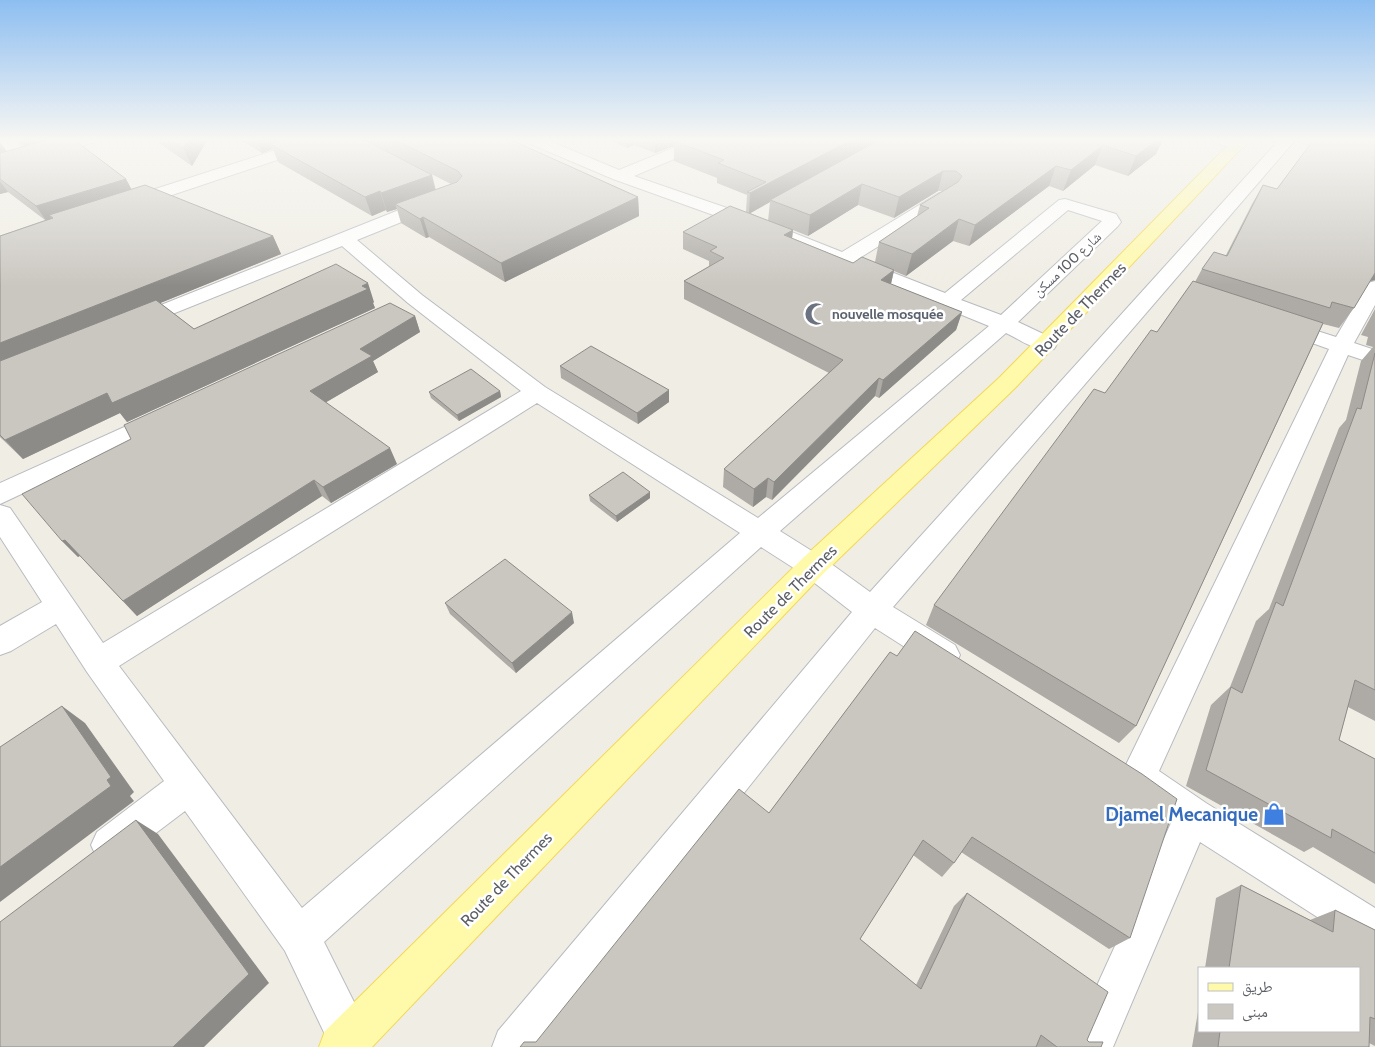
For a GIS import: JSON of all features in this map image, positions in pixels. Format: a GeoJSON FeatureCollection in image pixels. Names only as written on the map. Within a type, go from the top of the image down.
{"type":"FeatureCollection","features":[{"type":"Feature","properties":{"kind":"main road","name":"Route de Thermes"},"geometry":{"type":"LineString","coordinates":[[345,1042],[814,566],[1046,344],[1190,188]]}},
{"type":"Feature","properties":{"kind":"street"},"geometry":{"type":"LineString","coordinates":[[112,209],[177,188]]}},
{"type":"Feature","properties":{"kind":"street"},"geometry":{"type":"LineString","coordinates":[[653,188],[750,222],[844,259],[1004,324],[1046,344]]}},
{"type":"Feature","properties":{"kind":"street"},"geometry":{"type":"LineString","coordinates":[[514,1047],[872,610],[1169,289],[1250,188]]}},
{"type":"Feature","properties":{"kind":"street"},"geometry":{"type":"LineString","coordinates":[[117,330],[343,237],[446,190]]}},
{"type":"Feature","properties":{"kind":"street"},"geometry":{"type":"LineString","coordinates":[[844,259],[945,197]]}},
{"type":"Feature","properties":{"kind":"street","name":"شارع 100 مسكن"},"geometry":{"type":"LineString","coordinates":[[946,302],[1065,204],[1110,218],[1112,222],[1004,324]]}},
{"type":"Feature","properties":{"kind":"street"},"geometry":{"type":"LineString","coordinates":[[750,222],[767,212]]}},
{"type":"Feature","properties":{"kind":"street"},"geometry":{"type":"LineString","coordinates":[[343,237],[406,303],[537,392],[814,566],[872,610],[963,667]]}},
{"type":"Feature","properties":{"kind":"street"},"geometry":{"type":"LineString","coordinates":[[1138,777],[1341,346],[1375,287]]}},
{"type":"Feature","properties":{"kind":"street"},"geometry":{"type":"LineString","coordinates":[[1260,319],[1375,357]]}},
{"type":"Feature","properties":{"kind":"street"},"geometry":{"type":"LineString","coordinates":[[299,937],[760,532],[1004,324]]}},
{"type":"Feature","properties":{"kind":"street"},"geometry":{"type":"LineString","coordinates":[[98,662],[537,392]]}},
{"type":"Feature","properties":{"kind":"street"},"geometry":{"type":"LineString","coordinates":[[0,494],[180,409]]}},
{"type":"Feature","properties":{"kind":"street"},"geometry":{"type":"LineString","coordinates":[[0,515],[98,662],[299,937],[345,1042]]}},
{"type":"Feature","properties":{"kind":"street"},"geometry":{"type":"LineString","coordinates":[[0,642],[61,606]]}},
{"type":"Feature","properties":{"kind":"street"},"geometry":{"type":"LineString","coordinates":[[1113,761],[1193,816],[1375,931]]}},
{"type":"Feature","properties":{"kind":"street"},"geometry":{"type":"LineString","coordinates":[[86,863],[189,785]]}},
{"type":"Feature","properties":{"kind":"street"},"geometry":{"type":"LineString","coordinates":[[1091,1047],[1193,816]]}},
{"type":"Feature","properties":{"kind":"building"},"geometry":{"type":"Polygon","coordinates":[[[12,188],[96,188],[36,206],[12,188]]]}},
{"type":"Feature","properties":{"kind":"building"},"geometry":{"type":"Polygon","coordinates":[[[136,188],[152,188],[273,236],[0,343],[0,236],[53,218],[49,215],[136,188]]]}},
{"type":"Feature","properties":{"kind":"building"},"geometry":{"type":"Polygon","coordinates":[[[349,188],[396,188],[381,193],[380,191],[365,197],[349,188]]]}},
{"type":"Feature","properties":{"kind":"building"},"geometry":{"type":"Polygon","coordinates":[[[440,188],[618,188],[638,197],[501,263],[423,217],[420,219],[395,204],[440,188]]]}},
{"type":"Feature","properties":{"kind":"building"},"geometry":{"type":"Polygon","coordinates":[[[755,188],[760,188],[750,193],[747,192],[755,188]]]}},
{"type":"Feature","properties":{"kind":"building"},"geometry":{"type":"Polygon","coordinates":[[[792,188],[856,188],[810,215],[770,200],[792,188]]]}},
{"type":"Feature","properties":{"kind":"building"},"geometry":{"type":"Polygon","coordinates":[[[873,188],[914,188],[899,197],[873,188]]]}},
{"type":"Feature","properties":{"kind":"building"},"geometry":{"type":"Polygon","coordinates":[[[948,188],[1026,188],[975,225],[959,219],[912,254],[879,242],[929,208],[920,205],[948,188]]]}},
{"type":"Feature","properties":{"kind":"building"},"geometry":{"type":"Polygon","coordinates":[[[1262,188],[1375,188],[1375,273],[1354,308],[1332,302],[1330,308],[1202,269],[1214,252],[1227,256],[1262,188]]]}},
{"type":"Feature","properties":{"kind":"building"},"geometry":{"type":"Polygon","coordinates":[[[730,206],[793,230],[784,235],[853,263],[862,257],[894,270],[881,280],[962,312],[883,380],[879,378],[774,482],[768,478],[754,489],[724,469],[843,360],[684,281],[724,258],[710,251],[717,247],[683,232],[730,206]]]}},
{"type":"Feature","properties":{"kind":"building"},"geometry":{"type":"Polygon","coordinates":[[[336,264],[368,283],[362,286],[368,289],[112,403],[107,393],[5,440],[0,435],[0,361],[156,300],[194,329],[336,264]]]}},
{"type":"Feature","properties":{"kind":"building"},"geometry":{"type":"Polygon","coordinates":[[[1193,281],[1323,323],[1136,726],[934,605],[1094,389],[1105,393],[1151,330],[1157,332],[1193,281]]]}},
{"type":"Feature","properties":{"kind":"building"},"geometry":{"type":"Polygon","coordinates":[[[390,303],[415,316],[360,349],[372,356],[310,391],[390,448],[323,487],[314,480],[123,601],[65,540],[62,541],[22,494],[131,439],[124,425],[390,303]]]}},
{"type":"Feature","properties":{"kind":"building"},"geometry":{"type":"Polygon","coordinates":[[[591,346],[669,390],[637,413],[560,366],[591,346]]]}},
{"type":"Feature","properties":{"kind":"building"},"geometry":{"type":"Polygon","coordinates":[[[1375,353],[1375,690],[1355,680],[1339,740],[1375,759],[1375,853],[1332,829],[1331,838],[1206,770],[1231,687],[1242,693],[1276,602],[1283,606],[1357,408],[1361,409],[1375,353]]]}},
{"type":"Feature","properties":{"kind":"building"},"geometry":{"type":"Polygon","coordinates":[[[471,369],[500,391],[457,415],[429,392],[471,369]]]}},
{"type":"Feature","properties":{"kind":"building"},"geometry":{"type":"Polygon","coordinates":[[[623,472],[650,492],[616,516],[589,495],[623,472]]]}},
{"type":"Feature","properties":{"kind":"building"},"geometry":{"type":"Polygon","coordinates":[[[505,559],[572,612],[512,663],[445,603],[505,559]]]}},
{"type":"Feature","properties":{"kind":"building"},"geometry":{"type":"Polygon","coordinates":[[[915,631],[1142,774],[1177,799],[1130,938],[972,837],[954,863],[923,840],[860,939],[921,989],[967,893],[1108,992],[1087,1040],[1089,1042],[1103,1042],[1101,1047],[1057,1047],[1041,1035],[1036,1047],[520,1047],[524,1042],[536,1042],[739,789],[769,813],[890,652],[897,656],[915,631]]]}},
{"type":"Feature","properties":{"kind":"building"},"geometry":{"type":"Polygon","coordinates":[[[62,706],[111,777],[107,780],[111,786],[0,867],[0,747],[62,706]]]}},
{"type":"Feature","properties":{"kind":"building"},"geometry":{"type":"Polygon","coordinates":[[[136,820],[249,974],[173,1047],[0,1047],[0,922],[136,820]]]}},
{"type":"Feature","properties":{"kind":"building"},"geometry":{"type":"Polygon","coordinates":[[[1241,885],[1333,932],[1335,910],[1375,930],[1375,1019],[1370,1017],[1369,1047],[1218,1047],[1220,1032],[1360,1032],[1360,967],[1229,967],[1241,885]]]}},
{"type":"Feature","properties":{"kind":"place","name":"nouvelle mosquée"},"geometry":{"type":"Point","coordinates":[816,314]}},
{"type":"Feature","properties":{"kind":"place","name":"Djamel Mecanique"},"geometry":{"type":"Point","coordinates":[1274,814]}}]}
